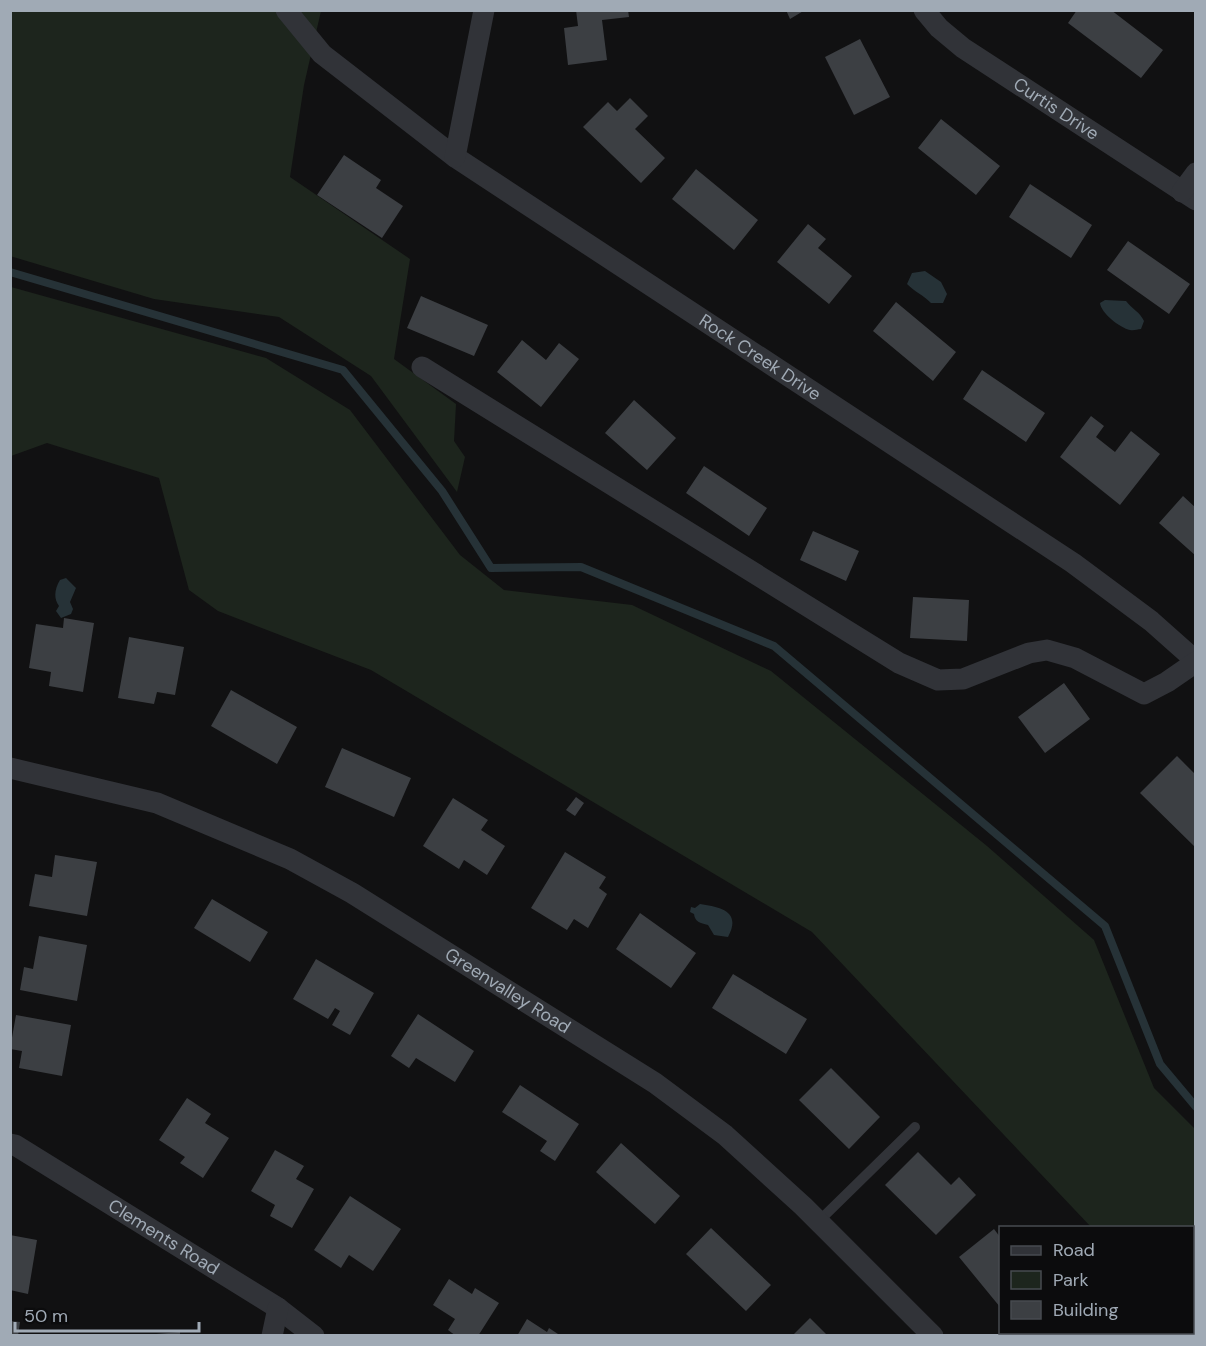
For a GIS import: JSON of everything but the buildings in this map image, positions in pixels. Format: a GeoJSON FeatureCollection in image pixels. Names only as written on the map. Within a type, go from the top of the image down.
{"type":"FeatureCollection","features":[{"type":"Feature","properties":{"kind":"street","name":"Rock Creek Drive"},"geometry":{"type":"LineString","coordinates":[[286,10],[322,54],[455,157],[1073,563],[1151,621],[1196,662],[1167,682],[1144,694],[1076,658],[1047,650],[1029,653],[963,679],[938,680],[899,663],[422,367]]}},
{"type":"Feature","properties":{"kind":"street"},"geometry":{"type":"LineString","coordinates":[[455,157],[484,10]]}},
{"type":"Feature","properties":{"kind":"street","name":"Curtis Drive"},"geometry":{"type":"LineString","coordinates":[[924,10],[939,28],[963,48],[1189,196]]}},
{"type":"Feature","properties":{"kind":"street"},"geometry":{"type":"LineString","coordinates":[[1189,196],[1196,173]]}},
{"type":"Feature","properties":{"kind":"street","name":"Greenvalley Road"},"geometry":{"type":"LineString","coordinates":[[10,768],[157,803],[290,859],[352,893],[656,1083],[725,1135],[819,1221],[933,1335]]}},
{"type":"Feature","properties":{"kind":"street","name":"Clements Road"},"geometry":{"type":"LineString","coordinates":[[10,1144],[278,1308],[314,1335]]}},
{"type":"Feature","properties":{"kind":"street"},"geometry":{"type":"LineString","coordinates":[[272,1335],[278,1308]]}},
{"type":"Feature","properties":{"kind":"lane"},"geometry":{"type":"LineString","coordinates":[[819,1221],[915,1127]]}},
{"type":"Feature","properties":{"kind":"green space"},"geometry":{"type":"Polygon","coordinates":[[[11,11],[321,11],[304,85],[290,177],[410,259],[394,359],[456,404],[454,441],[465,457],[457,492],[371,376],[279,317],[154,299],[10,256],[11,11]]]}},
{"type":"Feature","properties":{"kind":"green space"},"geometry":{"type":"Polygon","coordinates":[[[11,287],[266,358],[350,410],[460,555],[504,590],[632,605],[771,671],[987,846],[1094,940],[1154,1088],[1195,1129],[1195,1335],[1156,1334],[1194,1334],[1194,1226],[1090,1226],[812,932],[371,670],[218,611],[189,590],[159,478],[47,443],[11,456],[11,287]]]}},
{"type":"Feature","properties":{"kind":"shaded area"},"geometry":{"type":"Polygon","coordinates":[[[925,271],[941,282],[947,294],[943,303],[931,303],[907,284],[912,273],[925,271]]]}},
{"type":"Feature","properties":{"kind":"shaded area"},"geometry":{"type":"Polygon","coordinates":[[[1105,300],[1126,301],[1144,321],[1141,329],[1126,329],[1112,320],[1101,307],[1100,303],[1105,300]]]}},
{"type":"Feature","properties":{"kind":"shaded area"},"geometry":{"type":"Polygon","coordinates":[[[66,578],[76,588],[70,602],[73,609],[71,614],[61,618],[56,611],[59,606],[55,593],[60,580],[66,578]]]}},
{"type":"Feature","properties":{"kind":"shaded area"},"geometry":{"type":"Polygon","coordinates":[[[700,904],[721,909],[731,916],[732,928],[728,937],[714,935],[708,925],[700,923],[690,912],[691,907],[695,908],[700,904]]]}},
{"type":"Feature","properties":{"kind":"waterway"},"geometry":{"type":"LineString","coordinates":[[10,272],[343,370],[442,491],[491,568],[581,567],[774,646],[1105,926],[1160,1064],[1196,1107]]}}]}
